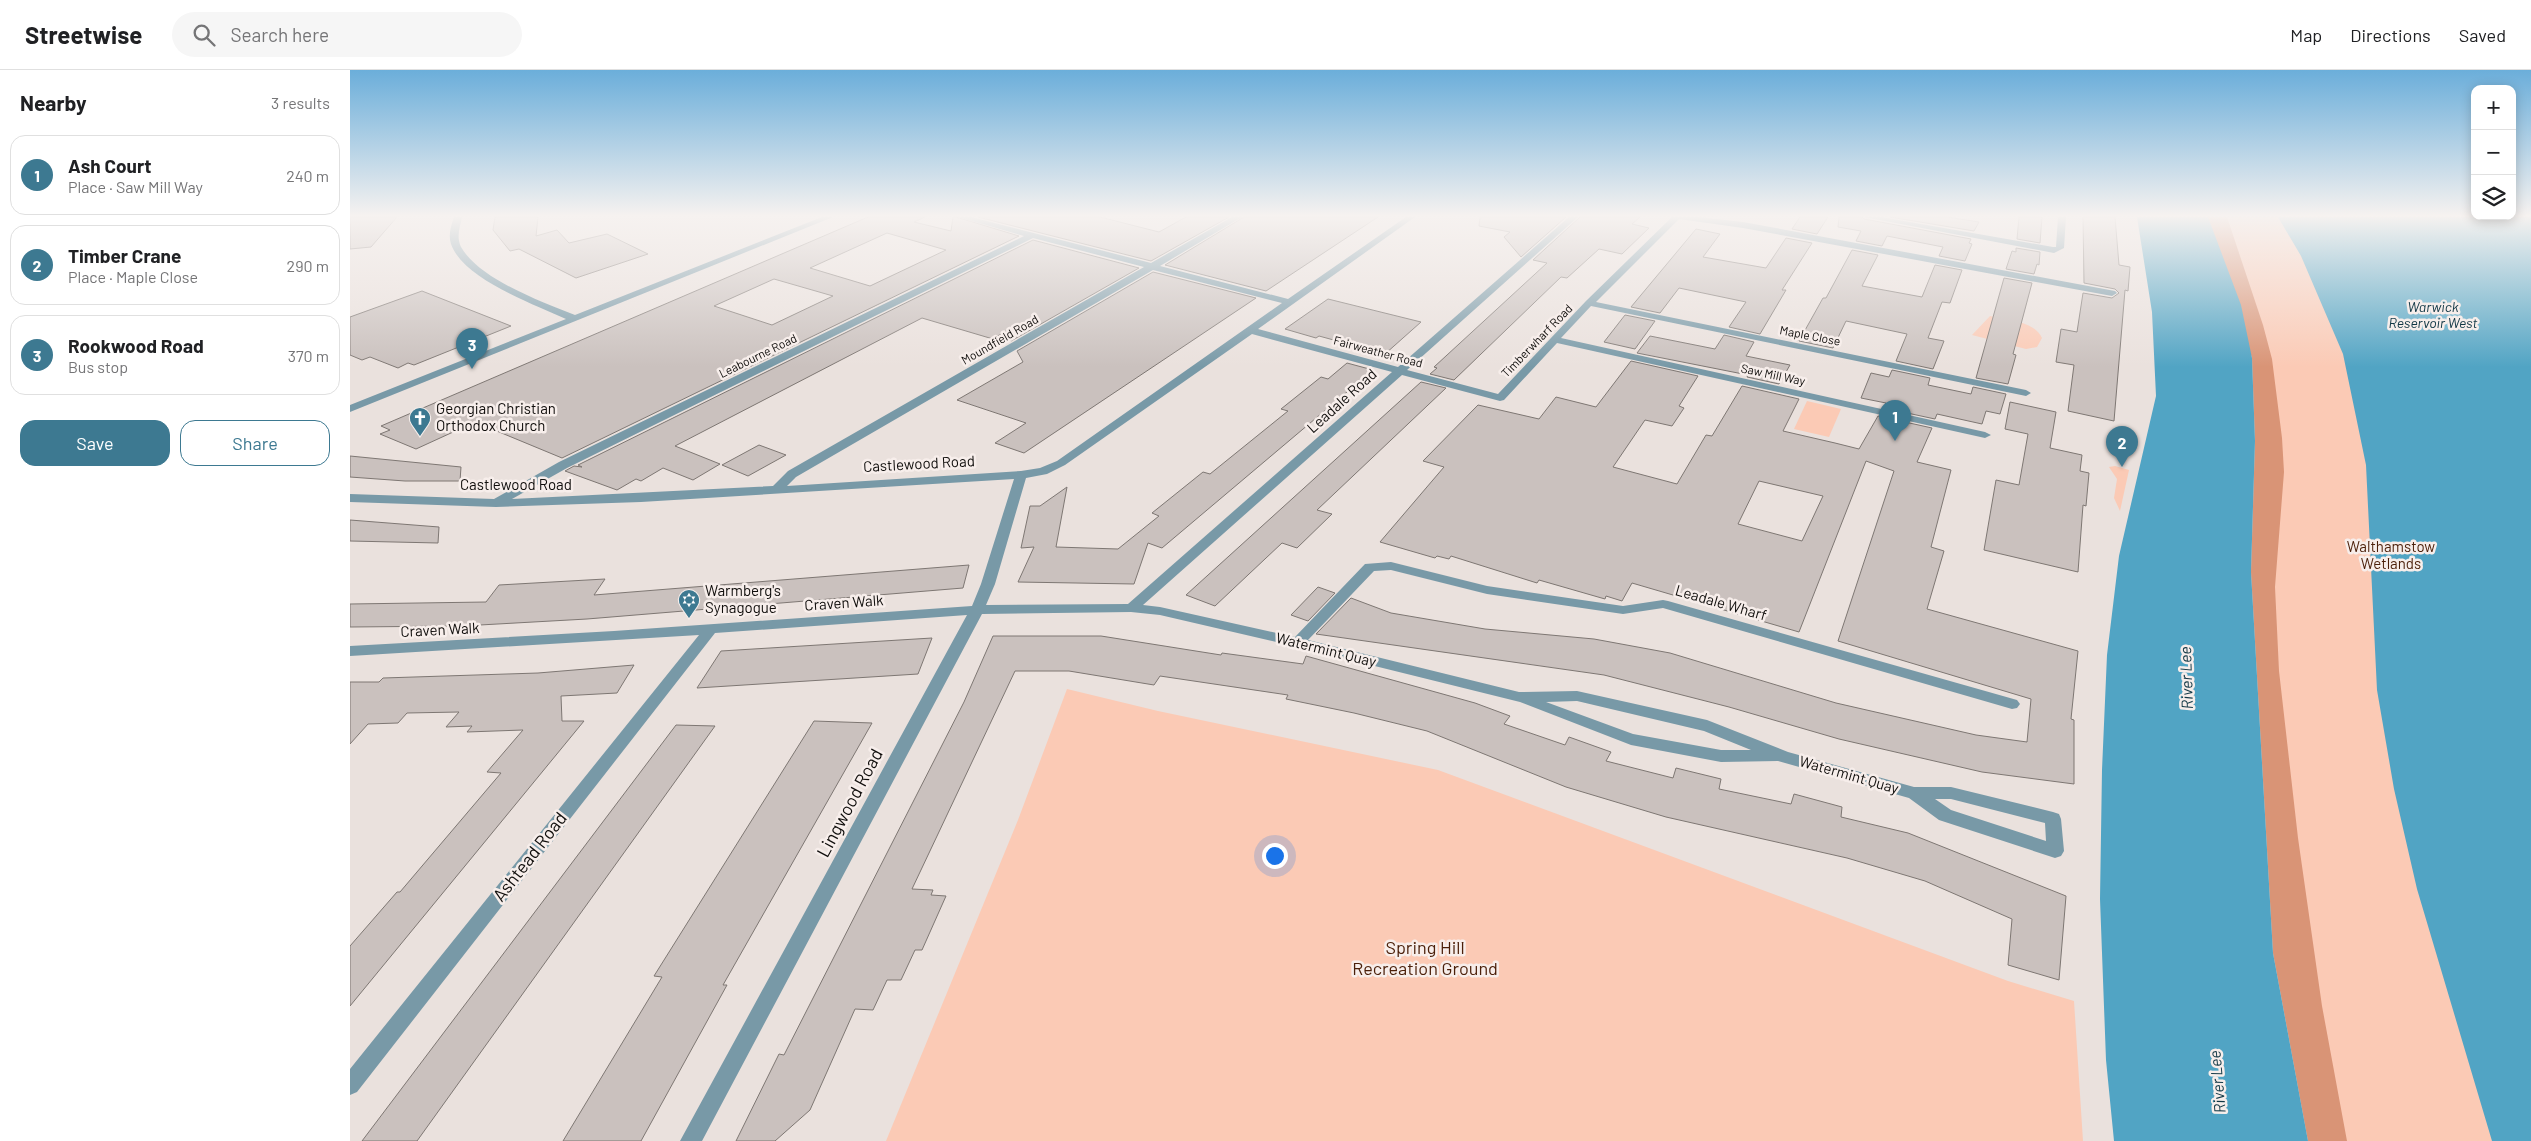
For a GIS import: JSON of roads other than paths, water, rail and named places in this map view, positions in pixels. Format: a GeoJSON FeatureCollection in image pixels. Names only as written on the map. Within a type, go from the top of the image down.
{"type":"FeatureCollection","features":[{"type":"Feature","properties":{"kind":"street"},"geometry":{"type":"LineString","coordinates":[[475,267],[514,291],[575,320]]}},
{"type":"Feature","properties":{"kind":"street"},"geometry":{"type":"LineString","coordinates":[[350,409],[706,267]]}},
{"type":"Feature","properties":{"kind":"street","name":"Leabourne Road"},"geometry":{"type":"LineString","coordinates":[[496,503],[563,465],[967,267]]}},
{"type":"Feature","properties":{"kind":"street"},"geometry":{"type":"LineString","coordinates":[[1152,267],[1289,302]]}},
{"type":"Feature","properties":{"kind":"street","name":"Moundfield Road"},"geometry":{"type":"LineString","coordinates":[[778,488],[792,474],[1152,267]]}},
{"type":"Feature","properties":{"kind":"street","name":"Castlewood Road"},"geometry":{"type":"LineString","coordinates":[[350,498],[496,503],[641,498],[778,488],[1021,475],[1042,471],[1061,463],[1339,267]]}},
{"type":"Feature","properties":{"kind":"street","name":"Leadale Road"},"geometry":{"type":"LineString","coordinates":[[1131,608],[1517,267]]}},
{"type":"Feature","properties":{"kind":"street","name":"Timberwharf Road"},"geometry":{"type":"LineString","coordinates":[[1500,398],[1589,303],[1626,267]]}},
{"type":"Feature","properties":{"kind":"street"},"geometry":{"type":"LineString","coordinates":[[1969,267],[2112,293]]}},
{"type":"Feature","properties":{"kind":"street","name":"Maple Close"},"geometry":{"type":"LineString","coordinates":[[1589,303],[2026,393]]}},
{"type":"Feature","properties":{"kind":"street","name":"Fairweather Road"},"geometry":{"type":"LineString","coordinates":[[1250,330],[1500,398]]}},
{"type":"Feature","properties":{"kind":"street","name":"Saw Mill Way"},"geometry":{"type":"LineString","coordinates":[[1555,340],[1985,435]]}},
{"type":"Feature","properties":{"kind":"street","name":"Lingwood Road"},"geometry":{"type":"LineString","coordinates":[[691,1141],[977,610],[988,584],[1021,475]]}},
{"type":"Feature","properties":{"kind":"street","name":"Leadale Wharf"},"geometry":{"type":"LineString","coordinates":[[1298,642],[1370,567],[1391,566],[1487,590],[1623,610],[1663,604],[2012,704]]}},
{"type":"Feature","properties":{"kind":"street","name":"Craven Walk"},"geometry":{"type":"LineString","coordinates":[[350,651],[711,629],[977,610],[1131,608]]}},
{"type":"Feature","properties":{"kind":"street","name":"Watermint Quay"},"geometry":{"type":"LineString","coordinates":[[1131,608],[1160,611],[1298,642],[1518,697],[1631,739],[1722,756],[1784,757]]}},
{"type":"Feature","properties":{"kind":"street","name":"Ashtead Road"},"geometry":{"type":"LineString","coordinates":[[350,1085],[711,629]]}},
{"type":"Feature","properties":{"kind":"street","name":"Watermint Quay"},"geometry":{"type":"LineString","coordinates":[[1518,697],[1577,696],[1707,726],[1784,757],[1914,793],[1951,793],[2053,819],[2055,851],[1945,815],[1914,793]]}},
{"type":"Feature","properties":{"kind":"water","name":"River Lee"},"geometry":{"type":"Polygon","coordinates":[[[2145,267],[2227,267],[2241,305],[2252,358],[2255,441],[2251,572],[2273,953],[2308,1141],[2114,1141],[2106,1060],[2100,899],[2102,770],[2107,655],[2119,556],[2156,396],[2152,312],[2145,267]]]}},
{"type":"Feature","properties":{"kind":"water","name":"Warwick Reservoir West"},"geometry":{"type":"Polygon","coordinates":[[[2306,267],[2531,267],[2531,1141],[2492,1141],[2417,889],[2394,789],[2377,690],[2366,465],[2343,354],[2306,267]]]}},
{"type":"Feature","properties":{"kind":"place","name":"Rookwood Road"},"geometry":{"type":"Point","coordinates":[472,369]}},
{"type":"Feature","properties":{"kind":"place","name":"Georgian Christian Orthodox Church"},"geometry":{"type":"Point","coordinates":[420,437]}},
{"type":"Feature","properties":{"kind":"place","name":"Ash Court"},"geometry":{"type":"Point","coordinates":[1895,441]}},
{"type":"Feature","properties":{"kind":"place","name":"Timber Crane"},"geometry":{"type":"Point","coordinates":[2122,467]}},
{"type":"Feature","properties":{"kind":"place","name":"Warmberg's Synagogue"},"geometry":{"type":"Point","coordinates":[689,619]}},
{"type":"Feature","properties":{"kind":"park label","name":"Walthamstow Wetlands"},"geometry":{"type":"Point","coordinates":[2391,556]}},
{"type":"Feature","properties":{"kind":"park label","name":"Spring Hill Recreation Ground"},"geometry":{"type":"Point","coordinates":[1425,958]}}]}
